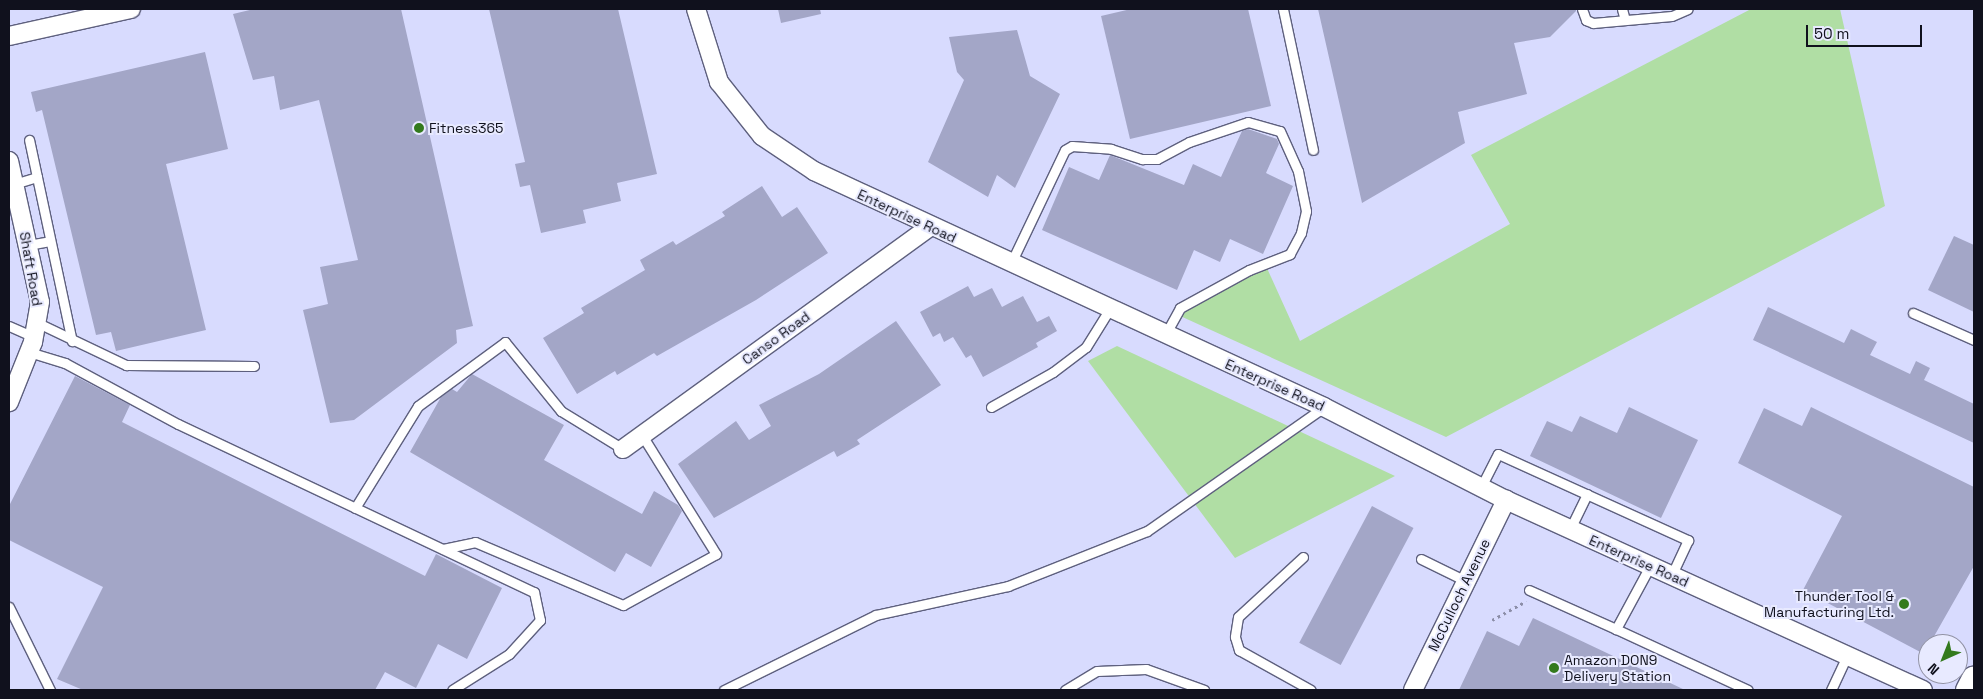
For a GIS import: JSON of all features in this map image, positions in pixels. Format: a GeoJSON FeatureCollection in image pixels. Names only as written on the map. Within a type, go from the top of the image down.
{"type":"FeatureCollection","features":[{"type":"Feature","properties":{"kind":"main road"},"geometry":{"type":"LineString","coordinates":[[1968,690],[1974,678]]}},
{"type":"Feature","properties":{"kind":"street"},"geometry":{"type":"LineString","coordinates":[[9,36],[131,9]]}},
{"type":"Feature","properties":{"kind":"street","name":"Enterprise Road"},"geometry":{"type":"LineString","coordinates":[[696,9],[719,82],[762,136],[814,171],[930,227],[1324,407],[1506,500],[1923,690]]}},
{"type":"Feature","properties":{"kind":"street","name":"Shaft Road"},"geometry":{"type":"LineString","coordinates":[[9,162],[40,302],[34,338],[9,402]]}},
{"type":"Feature","properties":{"kind":"street","name":"Canso Road"},"geometry":{"type":"LineString","coordinates":[[622,449],[930,227]]}},
{"type":"Feature","properties":{"kind":"street","name":"McCulloch Avenue"},"geometry":{"type":"LineString","coordinates":[[1413,690],[1506,500]]}},
{"type":"Feature","properties":{"kind":"lane"},"geometry":{"type":"LineString","coordinates":[[1283,9],[1313,150]]}},
{"type":"Feature","properties":{"kind":"lane"},"geometry":{"type":"LineString","coordinates":[[1582,9],[1586,20],[1593,24],[1672,16],[1688,9]]}},
{"type":"Feature","properties":{"kind":"lane"},"geometry":{"type":"LineString","coordinates":[[1622,9],[1625,20]]}},
{"type":"Feature","properties":{"kind":"lane"},"geometry":{"type":"LineString","coordinates":[[1010,264],[1065,150],[1072,146],[1111,149],[1142,159],[1157,159],[1189,142],[1248,122],[1280,131],[1298,171],[1306,211],[1301,233],[1290,254],[1250,270],[1180,308],[1165,335]]}},
{"type":"Feature","properties":{"kind":"lane"},"geometry":{"type":"LineString","coordinates":[[30,140],[72,341]]}},
{"type":"Feature","properties":{"kind":"lane"},"geometry":{"type":"LineString","coordinates":[[14,184],[37,177]]}},
{"type":"Feature","properties":{"kind":"lane"},"geometry":{"type":"LineString","coordinates":[[28,245],[50,241]]}},
{"type":"Feature","properties":{"kind":"lane"},"geometry":{"type":"LineString","coordinates":[[991,407],[1053,372],[1086,347],[1110,310]]}},
{"type":"Feature","properties":{"kind":"lane"},"geometry":{"type":"LineString","coordinates":[[1913,313],[1974,340]]}},
{"type":"Feature","properties":{"kind":"lane"},"geometry":{"type":"LineString","coordinates":[[9,326],[34,338],[65,363],[178,424],[534,592],[540,620],[509,654],[452,690]]}},
{"type":"Feature","properties":{"kind":"lane"},"geometry":{"type":"LineString","coordinates":[[34,338],[72,341],[126,365],[254,366]]}},
{"type":"Feature","properties":{"kind":"lane"},"geometry":{"type":"LineString","coordinates":[[355,508],[418,406],[505,342],[561,411],[622,449]]}},
{"type":"Feature","properties":{"kind":"lane"},"geometry":{"type":"LineString","coordinates":[[724,690],[876,615],[1008,586],[1147,531],[1324,407]]}},
{"type":"Feature","properties":{"kind":"lane"},"geometry":{"type":"LineString","coordinates":[[443,549],[475,542],[623,605],[716,554],[642,435]]}},
{"type":"Feature","properties":{"kind":"lane"},"geometry":{"type":"LineString","coordinates":[[1481,487],[1498,454],[1688,540],[1672,576]]}},
{"type":"Feature","properties":{"kind":"lane"},"geometry":{"type":"LineString","coordinates":[[1570,529],[1587,494]]}},
{"type":"Feature","properties":{"kind":"lane"},"geometry":{"type":"LineString","coordinates":[[1303,557],[1238,617],[1235,637],[1239,650],[1311,690]]}},
{"type":"Feature","properties":{"kind":"lane"},"geometry":{"type":"LineString","coordinates":[[1421,560],[1466,581]]}},
{"type":"Feature","properties":{"kind":"lane"},"geometry":{"type":"LineString","coordinates":[[1616,629],[1650,566]]}},
{"type":"Feature","properties":{"kind":"lane"},"geometry":{"type":"LineString","coordinates":[[1529,590],[1748,690]]}},
{"type":"Feature","properties":{"kind":"lane"},"geometry":{"type":"LineString","coordinates":[[9,607],[50,690]]}},
{"type":"Feature","properties":{"kind":"lane"},"geometry":{"type":"LineString","coordinates":[[1831,690],[1847,656]]}},
{"type":"Feature","properties":{"kind":"lane"},"geometry":{"type":"LineString","coordinates":[[1065,690],[1097,670],[1146,669],[1204,690]]}},
{"type":"Feature","properties":{"kind":"path"},"geometry":{"type":"LineString","coordinates":[[1492,620],[1538,594]]}},
{"type":"Feature","properties":{"kind":"green space"},"geometry":{"type":"Polygon","coordinates":[[[1751,9],[1840,9],[1885,206],[1446,437],[1178,315],[1266,266],[1300,341],[1510,224],[1471,155],[1751,9]]]}},
{"type":"Feature","properties":{"kind":"green space"},"geometry":{"type":"Polygon","coordinates":[[[1117,346],[1395,476],[1235,558],[1088,361],[1117,346]]]}},
{"type":"Feature","properties":{"kind":"building"},"geometry":{"type":"Polygon","coordinates":[[[254,9],[401,9],[473,326],[456,330],[457,343],[354,420],[330,423],[303,310],[328,304],[320,267],[358,260],[319,100],[280,110],[274,76],[253,80],[233,14],[254,9]]]}},
{"type":"Feature","properties":{"kind":"building"},"geometry":{"type":"Polygon","coordinates":[[[489,9],[618,9],[657,174],[617,183],[621,201],[583,210],[586,223],[541,233],[530,185],[520,187],[515,164],[525,162],[489,9]]]}},
{"type":"Feature","properties":{"kind":"building"},"geometry":{"type":"Polygon","coordinates":[[[778,9],[820,9],[821,14],[781,23],[778,9]]]}},
{"type":"Feature","properties":{"kind":"building"},"geometry":{"type":"Polygon","coordinates":[[[1131,9],[1248,9],[1271,106],[1130,139],[1101,16],[1131,9]]]}},
{"type":"Feature","properties":{"kind":"building"},"geometry":{"type":"Polygon","coordinates":[[[1318,9],[1576,9],[1576,11],[1550,37],[1514,43],[1527,94],[1458,112],[1465,143],[1362,203],[1318,9]]]}},
{"type":"Feature","properties":{"kind":"building"},"geometry":{"type":"Polygon","coordinates":[[[1017,30],[1030,76],[1060,94],[1015,188],[997,175],[988,197],[928,162],[964,80],[957,72],[949,37],[1017,30]]]}},
{"type":"Feature","properties":{"kind":"building"},"geometry":{"type":"Polygon","coordinates":[[[205,52],[228,149],[166,164],[206,330],[116,351],[111,332],[96,335],[42,110],[36,112],[31,92],[205,52]]]}},
{"type":"Feature","properties":{"kind":"building"},"geometry":{"type":"Polygon","coordinates":[[[1248,129],[1277,139],[1279,144],[1266,173],[1293,186],[1263,254],[1230,239],[1220,262],[1194,250],[1177,290],[1042,230],[1069,167],[1099,180],[1110,155],[1184,185],[1193,164],[1221,177],[1242,131],[1248,129]]]}},
{"type":"Feature","properties":{"kind":"building"},"geometry":{"type":"Polygon","coordinates":[[[762,186],[782,217],[797,207],[828,253],[756,300],[657,356],[654,353],[617,375],[615,371],[577,394],[543,338],[584,313],[581,308],[645,270],[640,260],[673,241],[676,245],[725,216],[722,212],[762,186]]]}},
{"type":"Feature","properties":{"kind":"building"},"geometry":{"type":"Polygon","coordinates":[[[1954,236],[1974,245],[1974,312],[1928,290],[1954,236]]]}},
{"type":"Feature","properties":{"kind":"building"},"geometry":{"type":"Polygon","coordinates":[[[968,286],[974,297],[992,288],[1002,307],[1023,296],[1037,322],[1049,316],[1057,331],[1036,343],[1038,347],[983,377],[971,355],[966,358],[953,337],[944,342],[940,333],[933,337],[920,312],[968,286]]]}},
{"type":"Feature","properties":{"kind":"building"},"geometry":{"type":"Polygon","coordinates":[[[1768,307],[1844,343],[1851,329],[1877,342],[1870,355],[1910,374],[1916,361],[1930,368],[1924,380],[1974,404],[1974,443],[1753,340],[1768,307]]]}},
{"type":"Feature","properties":{"kind":"building"},"geometry":{"type":"Polygon","coordinates":[[[896,321],[941,385],[857,440],[860,444],[837,457],[834,451],[714,518],[678,464],[736,421],[749,440],[771,426],[759,405],[819,374],[896,321]]]}},
{"type":"Feature","properties":{"kind":"building"},"geometry":{"type":"Polygon","coordinates":[[[472,374],[564,425],[544,460],[642,514],[654,491],[678,505],[682,511],[651,567],[626,553],[615,572],[410,452],[441,397],[452,389],[457,392],[472,374]]]}},
{"type":"Feature","properties":{"kind":"building"},"geometry":{"type":"Polygon","coordinates":[[[75,376],[130,405],[122,422],[425,576],[436,554],[502,588],[467,659],[438,644],[416,688],[385,672],[375,690],[83,690],[57,679],[103,587],[9,540],[9,506],[75,376]]]}},
{"type":"Feature","properties":{"kind":"building"},"geometry":{"type":"Polygon","coordinates":[[[1629,407],[1698,440],[1661,518],[1530,456],[1547,421],[1572,432],[1580,416],[1617,433],[1629,407]]]}},
{"type":"Feature","properties":{"kind":"building"},"geometry":{"type":"Polygon","coordinates":[[[1811,407],[1974,487],[1974,566],[1935,634],[1918,634],[1918,651],[1803,590],[1842,516],[1738,463],[1764,408],[1802,426],[1811,407]]]}},
{"type":"Feature","properties":{"kind":"building"},"geometry":{"type":"Polygon","coordinates":[[[1372,506],[1413,528],[1341,665],[1299,643],[1372,506]]]}},
{"type":"Feature","properties":{"kind":"building","name":"Amazon DON9 Delivery Station"},"geometry":{"type":"Polygon","coordinates":[[[1533,618],[1685,690],[1459,690],[1487,631],[1519,646],[1533,618]]]}},
{"type":"Feature","properties":{"kind":"place","name":"Fitness365"},"geometry":{"type":"Point","coordinates":[419,128]}},
{"type":"Feature","properties":{"kind":"place","name":"Thunder Tool & Manufacturing Ltd."},"geometry":{"type":"Point","coordinates":[1904,604]}},
{"type":"Feature","properties":{"kind":"place","name":"Amazon DON9 Delivery Station"},"geometry":{"type":"Point","coordinates":[1554,668]}}]}
